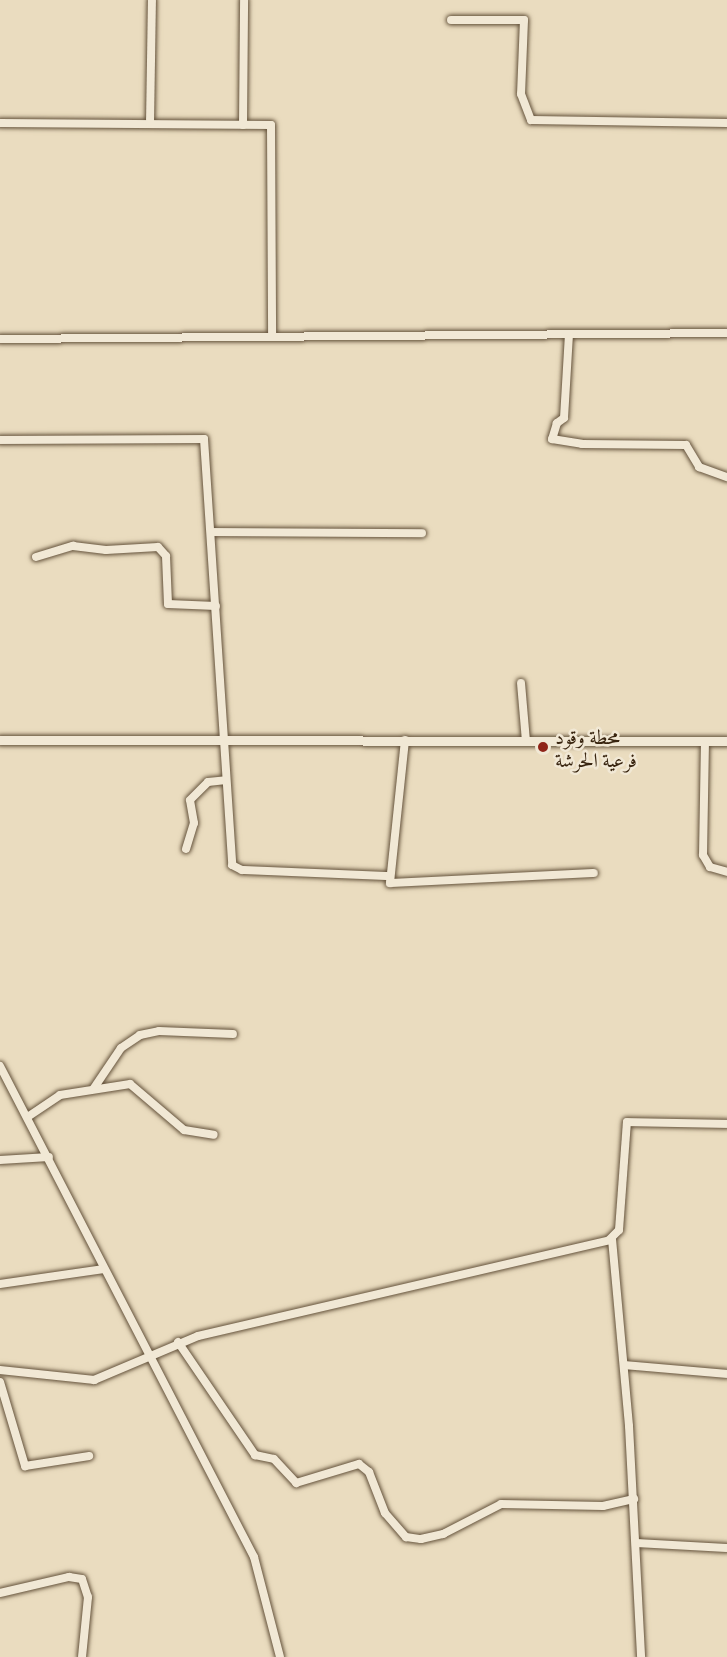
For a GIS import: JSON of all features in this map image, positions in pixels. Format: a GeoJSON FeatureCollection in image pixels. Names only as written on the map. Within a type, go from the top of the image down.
{"type":"FeatureCollection","features":[{"type":"Feature","properties":{"kind":"street"},"geometry":{"type":"LineString","coordinates":[[150,124],[152,0]]}},
{"type":"Feature","properties":{"kind":"street"},"geometry":{"type":"LineString","coordinates":[[243,125],[244,0]]}},
{"type":"Feature","properties":{"kind":"street"},"geometry":{"type":"LineString","coordinates":[[451,20],[524,20],[521,94],[531,120],[727,123]]}},
{"type":"Feature","properties":{"kind":"street"},"geometry":{"type":"LineString","coordinates":[[0,123],[272,127],[272,337]]}},
{"type":"Feature","properties":{"kind":"street"},"geometry":{"type":"LineString","coordinates":[[569,333],[564,418],[557,423],[554,441],[686,445],[699,467],[727,477]]}},
{"type":"Feature","properties":{"kind":"street"},"geometry":{"type":"LineString","coordinates":[[0,339],[727,333]]}},
{"type":"Feature","properties":{"kind":"street"},"geometry":{"type":"LineString","coordinates":[[0,440],[201,437],[211,532],[231,858],[237,869],[388,876]]}},
{"type":"Feature","properties":{"kind":"street"},"geometry":{"type":"LineString","coordinates":[[211,532],[422,533]]}},
{"type":"Feature","properties":{"kind":"street"},"geometry":{"type":"LineString","coordinates":[[36,557],[74,546],[106,550],[158,547],[166,556],[168,604],[216,606]]}},
{"type":"Feature","properties":{"kind":"street"},"geometry":{"type":"LineString","coordinates":[[521,683],[526,741]]}},
{"type":"Feature","properties":{"kind":"street"},"geometry":{"type":"LineString","coordinates":[[0,740],[727,741]]}},
{"type":"Feature","properties":{"kind":"street"},"geometry":{"type":"LineString","coordinates":[[405,740],[388,876],[392,884],[404,885],[450,877],[594,873]]}},
{"type":"Feature","properties":{"kind":"street"},"geometry":{"type":"LineString","coordinates":[[705,741],[703,855],[710,867],[727,872]]}},
{"type":"Feature","properties":{"kind":"street"},"geometry":{"type":"LineString","coordinates":[[186,849],[194,823],[190,800],[208,782],[226,780]]}},
{"type":"Feature","properties":{"kind":"street"},"geometry":{"type":"LineString","coordinates":[[94,1088],[121,1048],[140,1035],[167,1031],[233,1034]]}},
{"type":"Feature","properties":{"kind":"street"},"geometry":{"type":"LineString","coordinates":[[0,1066],[29,1116],[104,1269],[151,1353],[254,1557],[280,1657]]}},
{"type":"Feature","properties":{"kind":"street"},"geometry":{"type":"LineString","coordinates":[[29,1116],[60,1095],[132,1084],[184,1130],[214,1135]]}},
{"type":"Feature","properties":{"kind":"street"},"geometry":{"type":"LineString","coordinates":[[0,1370],[88,1381],[178,1342],[612,1239],[619,1230],[627,1122],[727,1124]]}},
{"type":"Feature","properties":{"kind":"street"},"geometry":{"type":"LineString","coordinates":[[0,1160],[49,1157]]}},
{"type":"Feature","properties":{"kind":"street"},"geometry":{"type":"LineString","coordinates":[[612,1239],[625,1365],[641,1657]]}},
{"type":"Feature","properties":{"kind":"street"},"geometry":{"type":"LineString","coordinates":[[0,1284],[104,1269]]}},
{"type":"Feature","properties":{"kind":"street"},"geometry":{"type":"LineString","coordinates":[[178,1342],[255,1455],[274,1459],[296,1483],[359,1464],[369,1472],[385,1513],[406,1537],[421,1539],[444,1534],[501,1504],[603,1506],[634,1499]]}},
{"type":"Feature","properties":{"kind":"street"},"geometry":{"type":"LineString","coordinates":[[625,1365],[727,1374]]}},
{"type":"Feature","properties":{"kind":"street"},"geometry":{"type":"LineString","coordinates":[[0,1382],[24,1466],[89,1456]]}},
{"type":"Feature","properties":{"kind":"street"},"geometry":{"type":"LineString","coordinates":[[636,1544],[727,1548]]}},
{"type":"Feature","properties":{"kind":"street"},"geometry":{"type":"LineString","coordinates":[[0,1593],[69,1577],[82,1579],[88,1597],[82,1657]]}},
{"type":"Feature","properties":{"kind":"place","name":"محطة وقود فرعية الحرشة"},"geometry":{"type":"Point","coordinates":[543,747]}}]}
